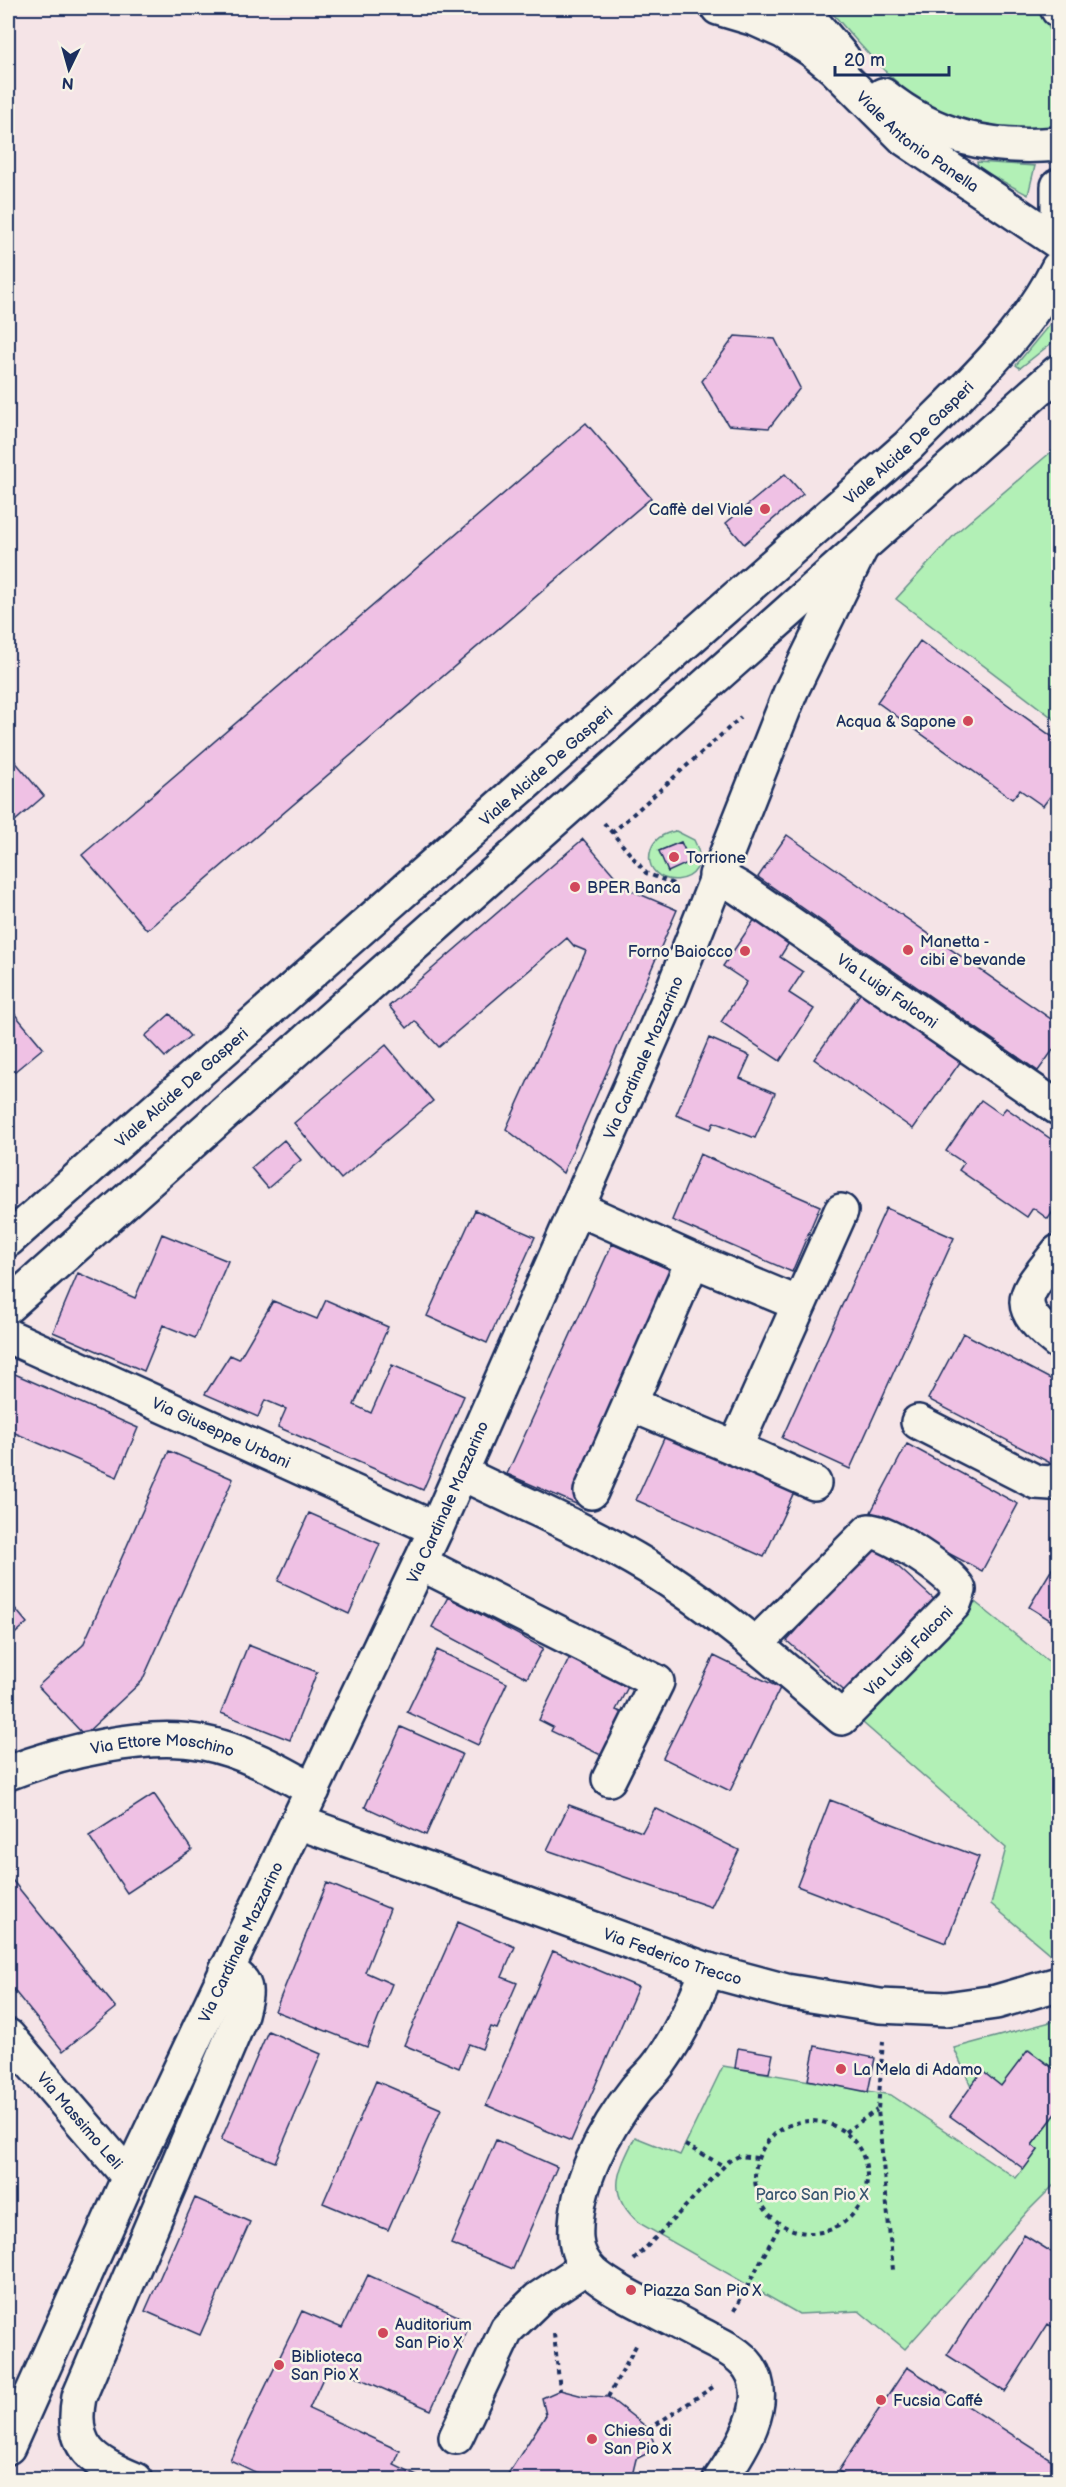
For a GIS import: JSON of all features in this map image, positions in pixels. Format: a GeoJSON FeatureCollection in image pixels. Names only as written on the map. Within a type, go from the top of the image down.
{"type":"FeatureCollection","features":[{"type":"Feature","properties":{"kind":"street","name":"Viale Antonio Panella"},"geometry":{"type":"LineString","coordinates":[[718,8],[755,19],[784,32],[812,50],[834,68],[905,139],[1059,242]]}},
{"type":"Feature","properties":{"kind":"street","name":"Viale Antonio Panella"},"geometry":{"type":"LineString","coordinates":[[801,8],[856,71],[900,109],[920,121],[965,139],[1013,145],[1059,144]]}},
{"type":"Feature","properties":{"kind":"street"},"geometry":{"type":"LineString","coordinates":[[1059,186],[1056,210],[1059,226]]}},
{"type":"Feature","properties":{"kind":"street","name":"Viale Alcide De Gasperi"},"geometry":{"type":"LineString","coordinates":[[8,1240],[908,446],[1009,341],[1035,308],[1059,268]]}},
{"type":"Feature","properties":{"kind":"street"},"geometry":{"type":"LineString","coordinates":[[8,1306],[1059,372]]}},
{"type":"Feature","properties":{"kind":"street","name":"Via Cardinale Mazzarino"},"geometry":{"type":"LineString","coordinates":[[8,2447],[129,2177],[436,1529],[671,994],[716,875],[791,691],[863,545]]}},
{"type":"Feature","properties":{"kind":"street","name":"Via Luigi Falconi"},"geometry":{"type":"LineString","coordinates":[[716,875],[739,888],[1059,1108]]}},
{"type":"Feature","properties":{"kind":"street"},"geometry":{"type":"LineString","coordinates":[[577,1208],[799,1305]]}},
{"type":"Feature","properties":{"kind":"street"},"geometry":{"type":"LineString","coordinates":[[735,1448],[841,1211]]}},
{"type":"Feature","properties":{"kind":"street"},"geometry":{"type":"LineString","coordinates":[[1059,1252],[1033,1285],[1026,1304],[1036,1324],[1059,1342]]}},
{"type":"Feature","properties":{"kind":"street"},"geometry":{"type":"LineString","coordinates":[[591,1492],[693,1260]]}},
{"type":"Feature","properties":{"kind":"street","name":"Via Giuseppe Urbani"},"geometry":{"type":"LineString","coordinates":[[8,1336],[436,1529]]}},
{"type":"Feature","properties":{"kind":"street"},"geometry":{"type":"LineString","coordinates":[[630,1404],[814,1483]]}},
{"type":"Feature","properties":{"kind":"street"},"geometry":{"type":"LineString","coordinates":[[918,1422],[1036,1482],[1051,1483],[1059,1480]]}},
{"type":"Feature","properties":{"kind":"street","name":"Via Luigi Falconi"},"geometry":{"type":"LineString","coordinates":[[461,1473],[591,1535],[648,1567],[689,1594],[755,1645],[842,1718],[954,1604],[959,1590],[951,1577],[883,1534],[869,1531],[755,1645]]}},
{"type":"Feature","properties":{"kind":"street"},"geometry":{"type":"LineString","coordinates":[[420,1563],[657,1682],[609,1779]]}},
{"type":"Feature","properties":{"kind":"street","name":"Via Ettore Moschino"},"geometry":{"type":"LineString","coordinates":[[8,1773],[40,1761],[111,1746],[182,1740],[223,1748],[313,1790]]}},
{"type":"Feature","properties":{"kind":"street","name":"Via Federico Trecco"},"geometry":{"type":"LineString","coordinates":[[298,1822],[708,1970],[796,1993],[861,2004],[919,2009],[970,2007],[1059,1984]]}},
{"type":"Feature","properties":{"kind":"street"},"geometry":{"type":"LineString","coordinates":[[136,2480],[104,2466],[91,2456],[81,2444],[76,2414],[79,2397],[240,2018],[245,1985],[241,1977],[226,1970]]}},
{"type":"Feature","properties":{"kind":"street"},"geometry":{"type":"LineString","coordinates":[[708,1970],[685,2024],[662,2061],[618,2115],[591,2169],[579,2206],[576,2225],[579,2254],[599,2277],[717,2343],[740,2358],[749,2368],[756,2389],[754,2413],[749,2431],[726,2470]]}},
{"type":"Feature","properties":{"kind":"street","name":"Via Massimo Leli"},"geometry":{"type":"LineString","coordinates":[[8,2036],[129,2177]]}},
{"type":"Feature","properties":{"kind":"street"},"geometry":{"type":"LineString","coordinates":[[456,2437],[507,2329],[538,2299],[599,2277]]}},
{"type":"Feature","properties":{"kind":"path"},"geometry":{"type":"LineString","coordinates":[[612,833],[741,716]]}},
{"type":"Feature","properties":{"kind":"path"},"geometry":{"type":"LineString","coordinates":[[598,816],[646,873],[679,886]]}},
{"type":"Feature","properties":{"kind":"path"},"geometry":{"type":"LineString","coordinates":[[883,2059],[877,2094],[893,2270]]}},
{"type":"Feature","properties":{"kind":"path"},"geometry":{"type":"LineString","coordinates":[[845,2132],[878,2110]]}},
{"type":"Feature","properties":{"kind":"path"},"geometry":{"type":"LineString","coordinates":[[812,2121],[830,2124],[845,2132],[857,2145],[865,2160],[868,2177],[865,2194],[858,2209],[846,2222],[830,2230],[813,2234],[796,2232],[780,2225],[769,2215],[758,2195],[755,2172],[758,2158],[766,2142],[779,2130],[795,2123],[812,2121]]}},
{"type":"Feature","properties":{"kind":"path"},"geometry":{"type":"LineString","coordinates":[[685,2145],[724,2166]]}},
{"type":"Feature","properties":{"kind":"path"},"geometry":{"type":"LineString","coordinates":[[599,2277],[658,2233],[724,2166],[739,2156],[758,2158]]}},
{"type":"Feature","properties":{"kind":"path"},"geometry":{"type":"LineString","coordinates":[[717,2343],[780,2225]]}},
{"type":"Feature","properties":{"kind":"path"},"geometry":{"type":"LineString","coordinates":[[555,2343],[560,2390]]}},
{"type":"Feature","properties":{"kind":"path"},"geometry":{"type":"LineString","coordinates":[[608,2397],[629,2359]]}},
{"type":"Feature","properties":{"kind":"path"},"geometry":{"type":"LineString","coordinates":[[649,2429],[684,2406]]}},
{"type":"Feature","properties":{"kind":"green space"},"geometry":{"type":"Polygon","coordinates":[[[828,8],[869,8],[906,14],[951,8],[1038,8],[1058,45],[1058,124],[1036,130],[1011,130],[959,121],[939,112],[903,88],[828,8]]]}},
{"type":"Feature","properties":{"kind":"green space"},"geometry":{"type":"Polygon","coordinates":[[[977,162],[1035,166],[1028,195],[978,168],[977,162]]]}},
{"type":"Feature","properties":{"kind":"green space"},"geometry":{"type":"Polygon","coordinates":[[[1058,314],[1058,338],[1020,368],[1016,365],[1058,314]]]}},
{"type":"Feature","properties":{"kind":"green space"},"geometry":{"type":"Polygon","coordinates":[[[1058,446],[1058,722],[896,599],[957,532],[1058,446]]]}},
{"type":"Feature","properties":{"kind":"green space"},"geometry":{"type":"Polygon","coordinates":[[[676,831],[694,840],[699,857],[696,869],[688,877],[677,880],[656,873],[650,863],[651,849],[655,841],[676,831]],[[681,842],[659,851],[690,862],[681,842]]]}},
{"type":"Feature","properties":{"kind":"green space"},"geometry":{"type":"Polygon","coordinates":[[[975,1602],[1058,1669],[1058,1958],[1056,1959],[991,1904],[1006,1848],[855,1716],[975,1602]]]}},
{"type":"Feature","properties":{"kind":"green space"},"geometry":{"type":"Polygon","coordinates":[[[1058,2020],[1058,2072],[1029,2050],[1001,2086],[983,2072],[971,2086],[954,2048],[1058,2020]]]}},
{"type":"Feature","properties":{"kind":"green space","name":"Parco San Pio X"},"geometry":{"type":"Polygon","coordinates":[[[723,2066],[891,2095],[1016,2178],[1038,2150],[1032,2145],[1058,2111],[1058,2181],[1028,2211],[905,2349],[859,2311],[799,2314],[639,2223],[628,2212],[618,2192],[620,2172],[635,2137],[680,2155],[723,2066]]]}},
{"type":"Feature","properties":{"kind":"building"},"geometry":{"type":"Polygon","coordinates":[[[735,336],[775,339],[800,388],[769,428],[728,425],[702,381],[735,336]]]}},
{"type":"Feature","properties":{"kind":"building"},"geometry":{"type":"Polygon","coordinates":[[[586,423],[651,498],[147,930],[82,855],[586,423]]]}},
{"type":"Feature","properties":{"kind":"building","name":"Caffè del Viale"},"geometry":{"type":"Polygon","coordinates":[[[785,474],[803,494],[744,544],[726,523],[785,474]]]}},
{"type":"Feature","properties":{"kind":"building","name":"Acqua & Sapone"},"geometry":{"type":"Polygon","coordinates":[[[920,641],[1058,741],[1058,786],[1043,806],[1020,790],[1012,799],[877,702],[920,641]]]}},
{"type":"Feature","properties":{"kind":"building"},"geometry":{"type":"Polygon","coordinates":[[[8,753],[44,796],[8,827],[8,753]]]}},
{"type":"Feature","properties":{"kind":"building","name":"Manetta - cibi e bevande"},"geometry":{"type":"Polygon","coordinates":[[[787,835],[1058,1024],[1058,1043],[1038,1071],[758,877],[787,835]]]}},
{"type":"Feature","properties":{"kind":"building"},"geometry":{"type":"Polygon","coordinates":[[[583,839],[625,888],[677,910],[563,1173],[506,1129],[586,951],[574,946],[567,938],[439,1047],[415,1021],[407,1028],[389,1006],[583,839]]]}},
{"type":"Feature","properties":{"kind":"building","name":"Torrione"},"geometry":{"type":"Polygon","coordinates":[[[681,842],[690,862],[668,872],[659,851],[681,842]]]}},
{"type":"Feature","properties":{"kind":"building"},"geometry":{"type":"Polygon","coordinates":[[[757,916],[792,938],[780,957],[803,972],[789,993],[814,1009],[780,1061],[721,1022],[747,982],[723,966],[757,916]]]}},
{"type":"Feature","properties":{"kind":"building"},"geometry":{"type":"Polygon","coordinates":[[[862,991],[961,1061],[913,1129],[814,1059],[862,991]]]}},
{"type":"Feature","properties":{"kind":"building"},"geometry":{"type":"Polygon","coordinates":[[[8,1006],[43,1048],[8,1077],[8,1006]]]}},
{"type":"Feature","properties":{"kind":"building"},"geometry":{"type":"Polygon","coordinates":[[[170,1014],[190,1036],[165,1057],[145,1036],[170,1014]]]}},
{"type":"Feature","properties":{"kind":"building"},"geometry":{"type":"Polygon","coordinates":[[[709,1038],[750,1056],[740,1078],[775,1093],[755,1138],[714,1122],[711,1129],[676,1115],[709,1038]]]}},
{"type":"Feature","properties":{"kind":"building"},"geometry":{"type":"Polygon","coordinates":[[[386,1045],[433,1101],[341,1179],[294,1123],[386,1045]]]}},
{"type":"Feature","properties":{"kind":"building"},"geometry":{"type":"Polygon","coordinates":[[[981,1100],[1001,1114],[1006,1108],[1058,1144],[1058,1204],[1048,1219],[1033,1208],[1027,1217],[959,1170],[964,1163],[946,1151],[981,1100]]]}},
{"type":"Feature","properties":{"kind":"building"},"geometry":{"type":"Polygon","coordinates":[[[284,1140],[301,1160],[268,1188],[251,1168],[284,1140]]]}},
{"type":"Feature","properties":{"kind":"building"},"geometry":{"type":"Polygon","coordinates":[[[700,1154],[820,1206],[792,1272],[672,1220],[700,1154]]]}},
{"type":"Feature","properties":{"kind":"building"},"geometry":{"type":"Polygon","coordinates":[[[886,1208],[954,1238],[850,1469],[782,1438],[886,1208]]]}},
{"type":"Feature","properties":{"kind":"building"},"geometry":{"type":"Polygon","coordinates":[[[475,1210],[535,1237],[487,1343],[427,1316],[475,1210]]]}},
{"type":"Feature","properties":{"kind":"building"},"geometry":{"type":"Polygon","coordinates":[[[162,1234],[228,1261],[195,1338],[163,1325],[144,1371],[53,1332],[78,1273],[135,1298],[162,1234]]]}},
{"type":"Feature","properties":{"kind":"building"},"geometry":{"type":"Polygon","coordinates":[[[612,1244],[680,1274],[576,1504],[507,1474],[612,1244]]]}},
{"type":"Feature","properties":{"kind":"building"},"geometry":{"type":"Polygon","coordinates":[[[326,1300],[388,1327],[354,1405],[371,1413],[392,1365],[464,1396],[423,1490],[278,1427],[286,1409],[265,1400],[258,1417],[205,1394],[230,1355],[239,1359],[273,1301],[317,1319],[326,1300]]]}},
{"type":"Feature","properties":{"kind":"building"},"geometry":{"type":"Polygon","coordinates":[[[963,1333],[1058,1383],[1058,1467],[928,1399],[963,1333]]]}},
{"type":"Feature","properties":{"kind":"building"},"geometry":{"type":"Polygon","coordinates":[[[8,1371],[138,1428],[117,1477],[8,1430],[8,1371]]]}},
{"type":"Feature","properties":{"kind":"building"},"geometry":{"type":"Polygon","coordinates":[[[666,1434],[794,1492],[764,1557],[636,1500],[666,1434]]]}},
{"type":"Feature","properties":{"kind":"building"},"geometry":{"type":"Polygon","coordinates":[[[907,1444],[1018,1504],[982,1571],[871,1512],[907,1444]]]}},
{"type":"Feature","properties":{"kind":"building"},"geometry":{"type":"Polygon","coordinates":[[[169,1451],[233,1479],[142,1681],[84,1735],[38,1686],[83,1645],[169,1451]]]}},
{"type":"Feature","properties":{"kind":"building"},"geometry":{"type":"Polygon","coordinates":[[[309,1513],[380,1544],[349,1614],[278,1581],[309,1513]]]}},
{"type":"Feature","properties":{"kind":"building"},"geometry":{"type":"Polygon","coordinates":[[[874,1545],[935,1600],[849,1695],[787,1641],[874,1545]]]}},
{"type":"Feature","properties":{"kind":"building"},"geometry":{"type":"Polygon","coordinates":[[[1058,1559],[1058,1625],[1029,1607],[1058,1559]]]}},
{"type":"Feature","properties":{"kind":"building"},"geometry":{"type":"Polygon","coordinates":[[[448,1597],[543,1648],[527,1678],[432,1627],[448,1597]]]}},
{"type":"Feature","properties":{"kind":"building"},"geometry":{"type":"Polygon","coordinates":[[[8,1600],[27,1623],[8,1640],[8,1600]]]}},
{"type":"Feature","properties":{"kind":"building"},"geometry":{"type":"Polygon","coordinates":[[[248,1645],[317,1672],[290,1740],[221,1713],[248,1645]]]}},
{"type":"Feature","properties":{"kind":"building"},"geometry":{"type":"Polygon","coordinates":[[[437,1650],[507,1683],[478,1745],[407,1712],[437,1650]]]}},
{"type":"Feature","properties":{"kind":"building"},"geometry":{"type":"Polygon","coordinates":[[[571,1655],[630,1683],[616,1710],[628,1715],[607,1758],[551,1731],[553,1727],[539,1720],[571,1655]]]}},
{"type":"Feature","properties":{"kind":"building"},"geometry":{"type":"Polygon","coordinates":[[[714,1656],[780,1688],[730,1791],[663,1758],[714,1656]]]}},
{"type":"Feature","properties":{"kind":"building"},"geometry":{"type":"Polygon","coordinates":[[[401,1727],[462,1754],[426,1835],[365,1807],[401,1727]]]}},
{"type":"Feature","properties":{"kind":"building"},"geometry":{"type":"Polygon","coordinates":[[[154,1794],[192,1850],[127,1893],[89,1836],[154,1794]]]}},
{"type":"Feature","properties":{"kind":"building"},"geometry":{"type":"Polygon","coordinates":[[[830,1800],[979,1857],[946,1943],[797,1886],[830,1800]]]}},
{"type":"Feature","properties":{"kind":"building"},"geometry":{"type":"Polygon","coordinates":[[[569,1805],[642,1832],[655,1808],[739,1850],[711,1907],[547,1850],[569,1805]]]}},
{"type":"Feature","properties":{"kind":"building"},"geometry":{"type":"Polygon","coordinates":[[[8,1875],[116,2008],[63,2051],[8,1983],[8,1875]]]}},
{"type":"Feature","properties":{"kind":"building"},"geometry":{"type":"Polygon","coordinates":[[[327,1883],[390,1909],[365,1972],[392,1984],[367,2047],[275,2011],[327,1883]]]}},
{"type":"Feature","properties":{"kind":"building"},"geometry":{"type":"Polygon","coordinates":[[[458,1922],[515,1947],[502,1977],[517,1983],[497,2029],[491,2027],[482,2049],[469,2044],[459,2068],[404,2045],[458,1922]]]}},
{"type":"Feature","properties":{"kind":"building"},"geometry":{"type":"Polygon","coordinates":[[[553,1951],[638,1987],[571,2141],[486,2105],[553,1951]]]}},
{"type":"Feature","properties":{"kind":"building"},"geometry":{"type":"Polygon","coordinates":[[[268,2031],[321,2054],[275,2162],[221,2140],[268,2031]]]}},
{"type":"Feature","properties":{"kind":"building","name":"La Mela di Adamo"},"geometry":{"type":"Polygon","coordinates":[[[815,2046],[875,2058],[868,2092],[808,2080],[815,2046]]]}},
{"type":"Feature","properties":{"kind":"building"},"geometry":{"type":"Polygon","coordinates":[[[738,2048],[773,2054],[769,2073],[735,2068],[738,2048]]]}},
{"type":"Feature","properties":{"kind":"building"},"geometry":{"type":"Polygon","coordinates":[[[1028,2050],[1058,2072],[1058,2111],[1032,2145],[1038,2150],[1024,2169],[950,2116],[982,2071],[1001,2086],[1028,2050]]]}},
{"type":"Feature","properties":{"kind":"building"},"geometry":{"type":"Polygon","coordinates":[[[376,2081],[441,2109],[388,2230],[323,2203],[376,2081]]]}},
{"type":"Feature","properties":{"kind":"building"},"geometry":{"type":"Polygon","coordinates":[[[496,2140],[557,2167],[513,2269],[451,2244],[496,2140]]]}},
{"type":"Feature","properties":{"kind":"building"},"geometry":{"type":"Polygon","coordinates":[[[195,2198],[250,2222],[200,2335],[145,2311],[195,2198]]]}},
{"type":"Feature","properties":{"kind":"building"},"geometry":{"type":"Polygon","coordinates":[[[1024,2235],[1058,2256],[1058,2331],[1048,2324],[1005,2392],[947,2355],[1024,2235]]]}},
{"type":"Feature","properties":{"kind":"building"},"geometry":{"type":"Polygon","coordinates":[[[368,2275],[471,2322],[431,2410],[329,2365],[309,2409],[400,2451],[394,2465],[425,2480],[272,2480],[230,2460],[302,2311],[342,2328],[368,2275]]]}},
{"type":"Feature","properties":{"kind":"building"},"geometry":{"type":"Polygon","coordinates":[[[907,2367],[1058,2464],[1058,2480],[853,2480],[838,2471],[907,2367]]]}},
{"type":"Feature","properties":{"kind":"building","name":"Chiesa di San Pio X"},"geometry":{"type":"Polygon","coordinates":[[[560,2390],[583,2396],[608,2397],[649,2429],[656,2449],[636,2459],[631,2480],[504,2480],[546,2415],[542,2398],[560,2390]]]}},
{"type":"Feature","properties":{"kind":"place","name":"Caffè del Viale"},"geometry":{"type":"Point","coordinates":[765,509]}},
{"type":"Feature","properties":{"kind":"place","name":"Acqua & Sapone"},"geometry":{"type":"Point","coordinates":[968,721]}},
{"type":"Feature","properties":{"kind":"place","name":"Torrione"},"geometry":{"type":"Point","coordinates":[674,857]}},
{"type":"Feature","properties":{"kind":"place","name":"BPER Banca"},"geometry":{"type":"Point","coordinates":[575,887]}},
{"type":"Feature","properties":{"kind":"place","name":"Manetta - cibi e bevande"},"geometry":{"type":"Point","coordinates":[908,950]}},
{"type":"Feature","properties":{"kind":"place","name":"Forno Baiocco"},"geometry":{"type":"Point","coordinates":[745,951]}},
{"type":"Feature","properties":{"kind":"place","name":"La Mela di Adamo"},"geometry":{"type":"Point","coordinates":[841,2069]}},
{"type":"Feature","properties":{"kind":"place","name":"Piazza San Pio X"},"geometry":{"type":"Point","coordinates":[631,2290]}},
{"type":"Feature","properties":{"kind":"place","name":"Auditorium San Pio X"},"geometry":{"type":"Point","coordinates":[383,2333]}},
{"type":"Feature","properties":{"kind":"place","name":"Biblioteca San Pio X"},"geometry":{"type":"Point","coordinates":[279,2365]}},
{"type":"Feature","properties":{"kind":"place","name":"Fucsia Caffé"},"geometry":{"type":"Point","coordinates":[881,2400]}},
{"type":"Feature","properties":{"kind":"place","name":"Chiesa di San Pio X"},"geometry":{"type":"Point","coordinates":[592,2439]}}]}
